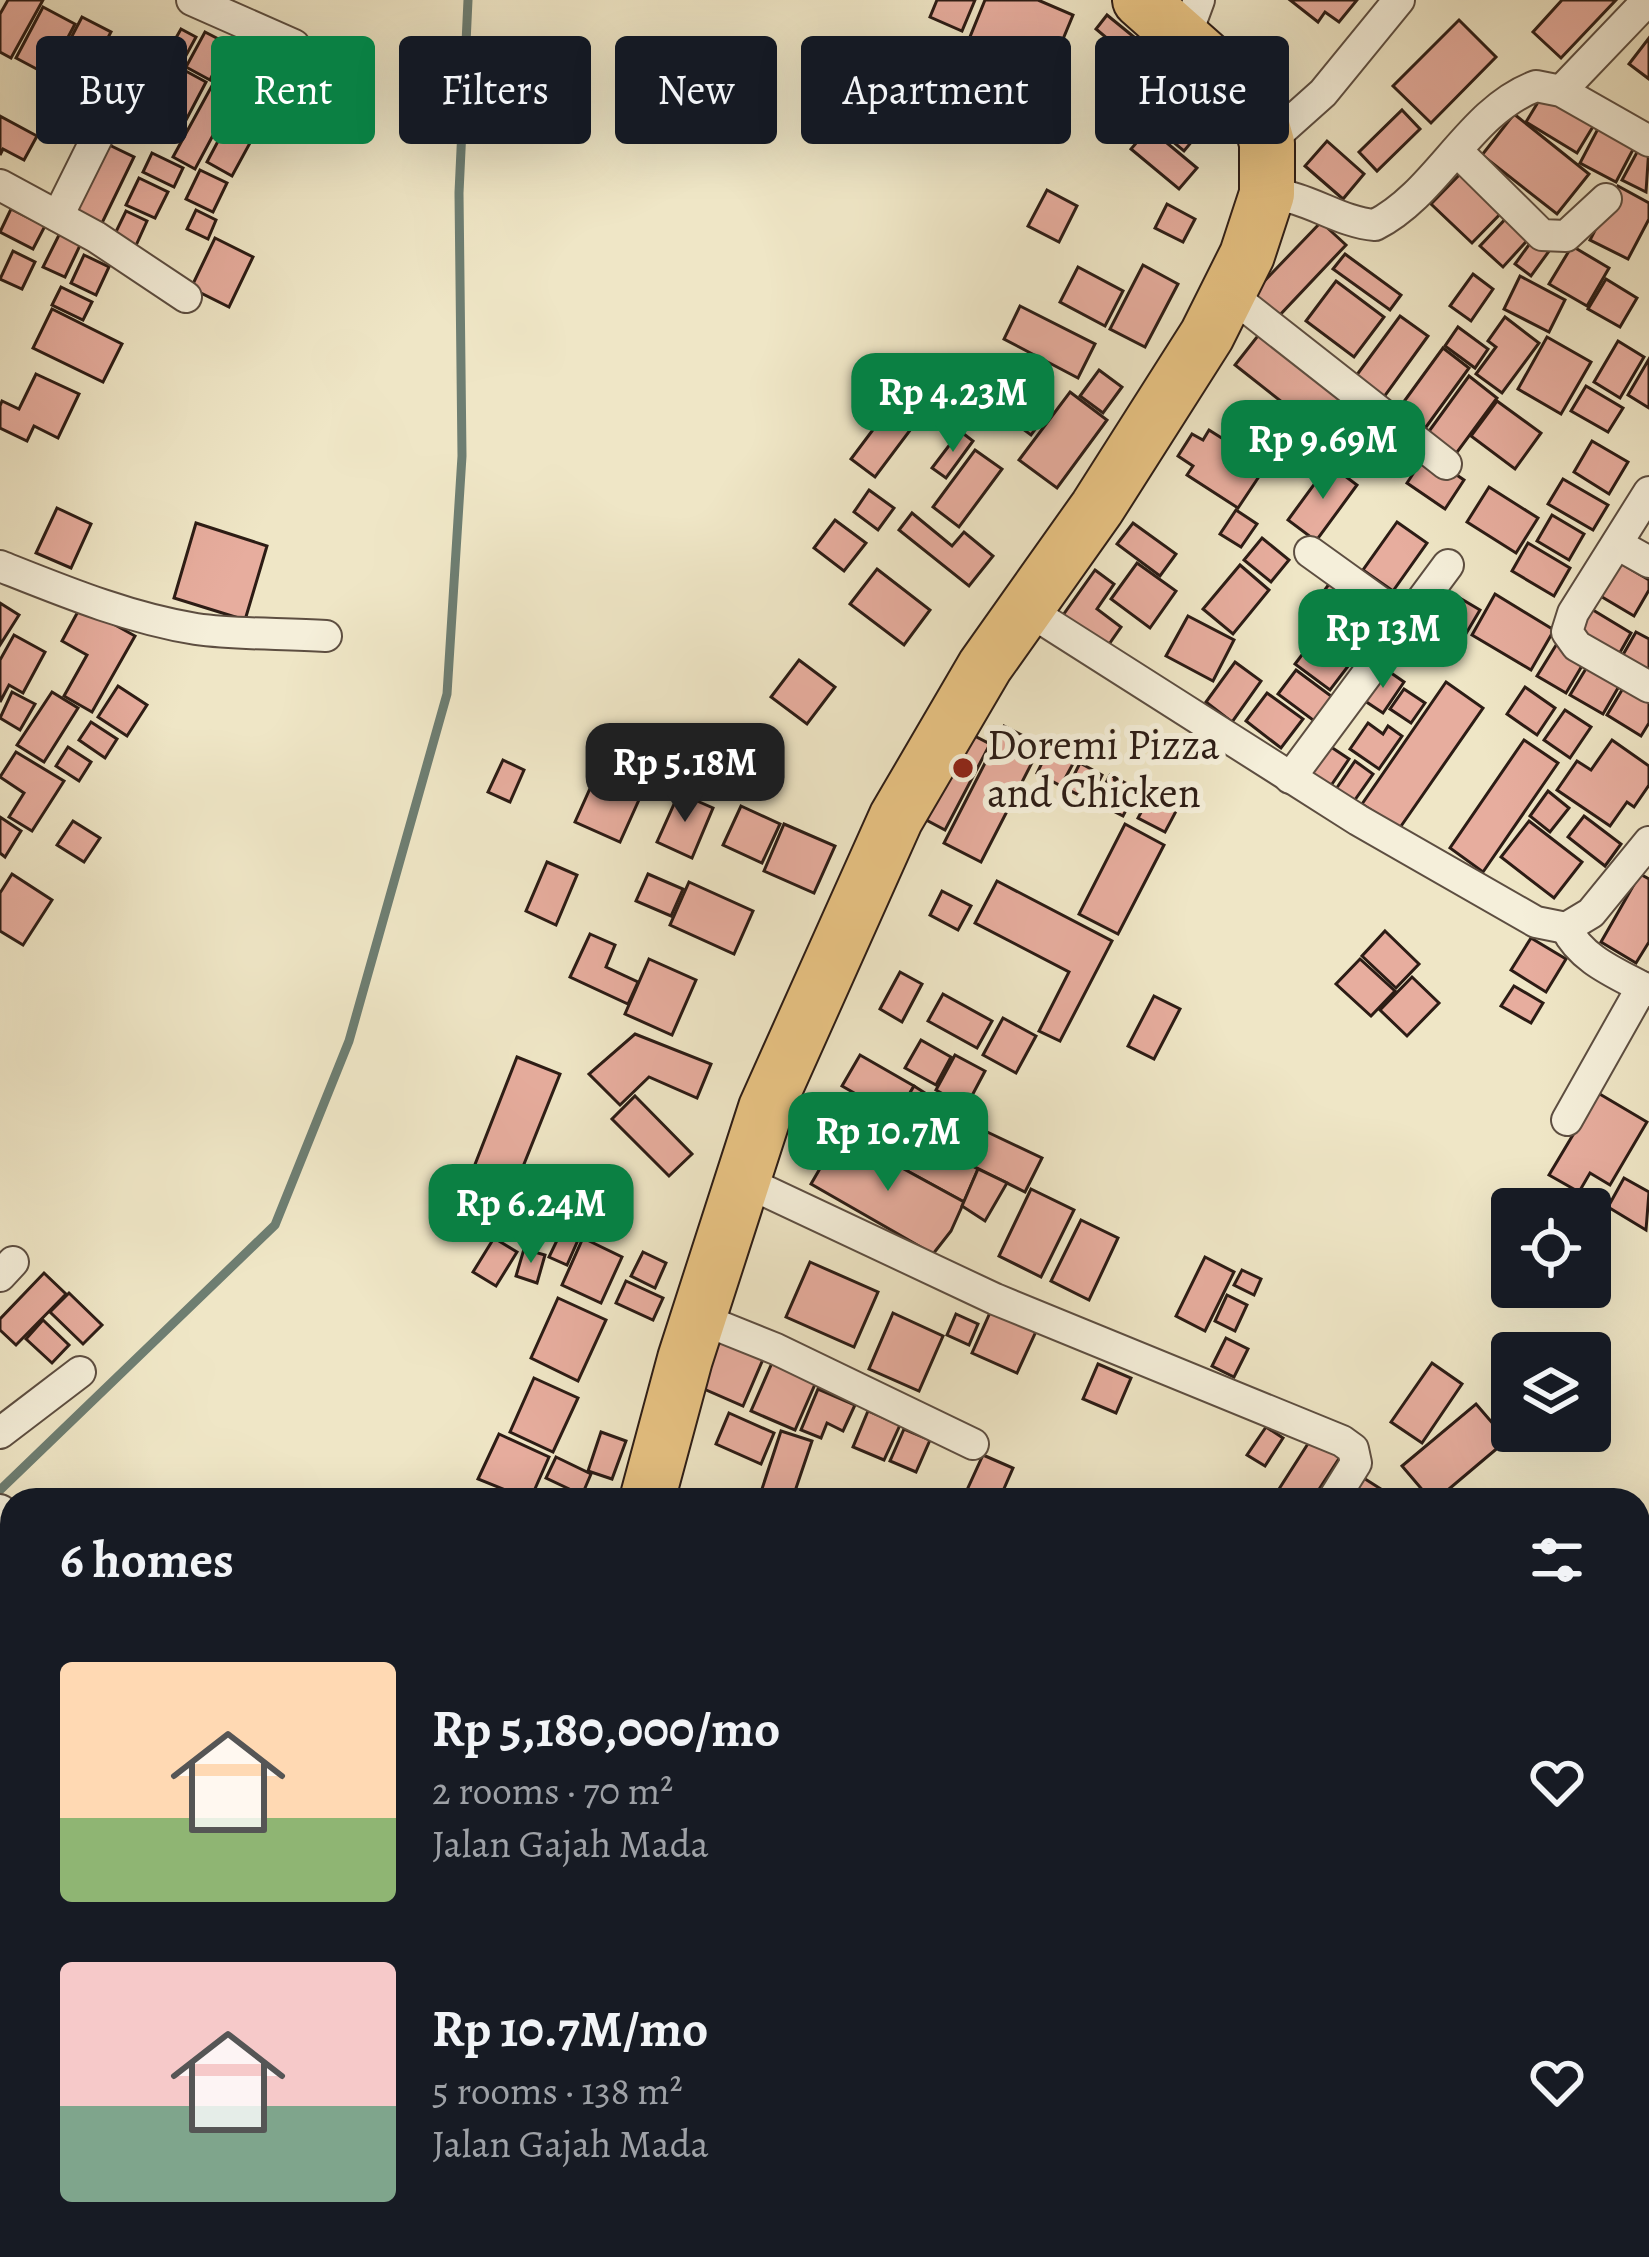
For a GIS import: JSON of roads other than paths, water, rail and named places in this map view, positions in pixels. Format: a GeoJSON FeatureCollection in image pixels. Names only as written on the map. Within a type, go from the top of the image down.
{"type":"FeatureCollection","features":[{"type":"Feature","properties":{"kind":"highway"},"geometry":{"type":"LineString","coordinates":[[650,1488],[742,1180],[797,1036],[896,818],[946,727],[1023,608],[1130,459],[1207,335],[1246,255],[1267,168],[1244,99],[1192,19],[1140,0]]}},
{"type":"Feature","properties":{"kind":"street"},"geometry":{"type":"LineString","coordinates":[[192,0],[274,36]]}},
{"type":"Feature","properties":{"kind":"street"},"geometry":{"type":"LineString","coordinates":[[1399,0],[1267,168],[1292,194],[1354,221],[1376,225],[1400,210],[1523,91],[1549,86],[1649,141]]}},
{"type":"Feature","properties":{"kind":"street"},"geometry":{"type":"LineString","coordinates":[[1561,91],[1648,0]]}},
{"type":"Feature","properties":{"kind":"street"},"geometry":{"type":"LineString","coordinates":[[58,216],[94,144]]}},
{"type":"Feature","properties":{"kind":"street"},"geometry":{"type":"LineString","coordinates":[[1457,152],[1542,235],[1566,236],[1606,199]]}},
{"type":"Feature","properties":{"kind":"street"},"geometry":{"type":"LineString","coordinates":[[0,184],[186,297]]}},
{"type":"Feature","properties":{"kind":"street"},"geometry":{"type":"LineString","coordinates":[[1227,292],[1446,464]]}},
{"type":"Feature","properties":{"kind":"street"},"geometry":{"type":"LineString","coordinates":[[1649,491],[1573,613],[1568,632],[1577,646],[1649,687]]}},
{"type":"Feature","properties":{"kind":"street"},"geometry":{"type":"LineString","coordinates":[[1617,544],[1649,562]]}},
{"type":"Feature","properties":{"kind":"street"},"geometry":{"type":"LineString","coordinates":[[1310,552],[1406,621]]}},
{"type":"Feature","properties":{"kind":"street"},"geometry":{"type":"LineString","coordinates":[[0,566],[92,601],[176,625],[326,636]]}},
{"type":"Feature","properties":{"kind":"street"},"geometry":{"type":"LineString","coordinates":[[1290,778],[1448,566]]}},
{"type":"Feature","properties":{"kind":"street"},"geometry":{"type":"LineString","coordinates":[[1023,608],[1482,893],[1536,922],[1565,928],[1587,955],[1646,989],[1567,1120]]}},
{"type":"Feature","properties":{"kind":"street"},"geometry":{"type":"LineString","coordinates":[[1565,928],[1592,913],[1644,856]]}},
{"type":"Feature","properties":{"kind":"street"},"geometry":{"type":"LineString","coordinates":[[742,1180],[1081,1337],[1342,1441],[1353,1449],[1356,1463],[1340,1488]]}},
{"type":"Feature","properties":{"kind":"street"},"geometry":{"type":"LineString","coordinates":[[699,1318],[776,1349],[973,1444]]}},
{"type":"Feature","properties":{"kind":"street"},"geometry":{"type":"LineString","coordinates":[[0,1433],[80,1372]]}},
{"type":"Feature","properties":{"kind":"waterway"},"geometry":{"type":"LineString","coordinates":[[2,1488],[275,1225],[349,1041],[447,694],[462,456],[459,193],[468,0]]}},
{"type":"Feature","properties":{"kind":"place","name":"Doremi Pizza and Chicken"},"geometry":{"type":"Point","coordinates":[963,768]}}]}
